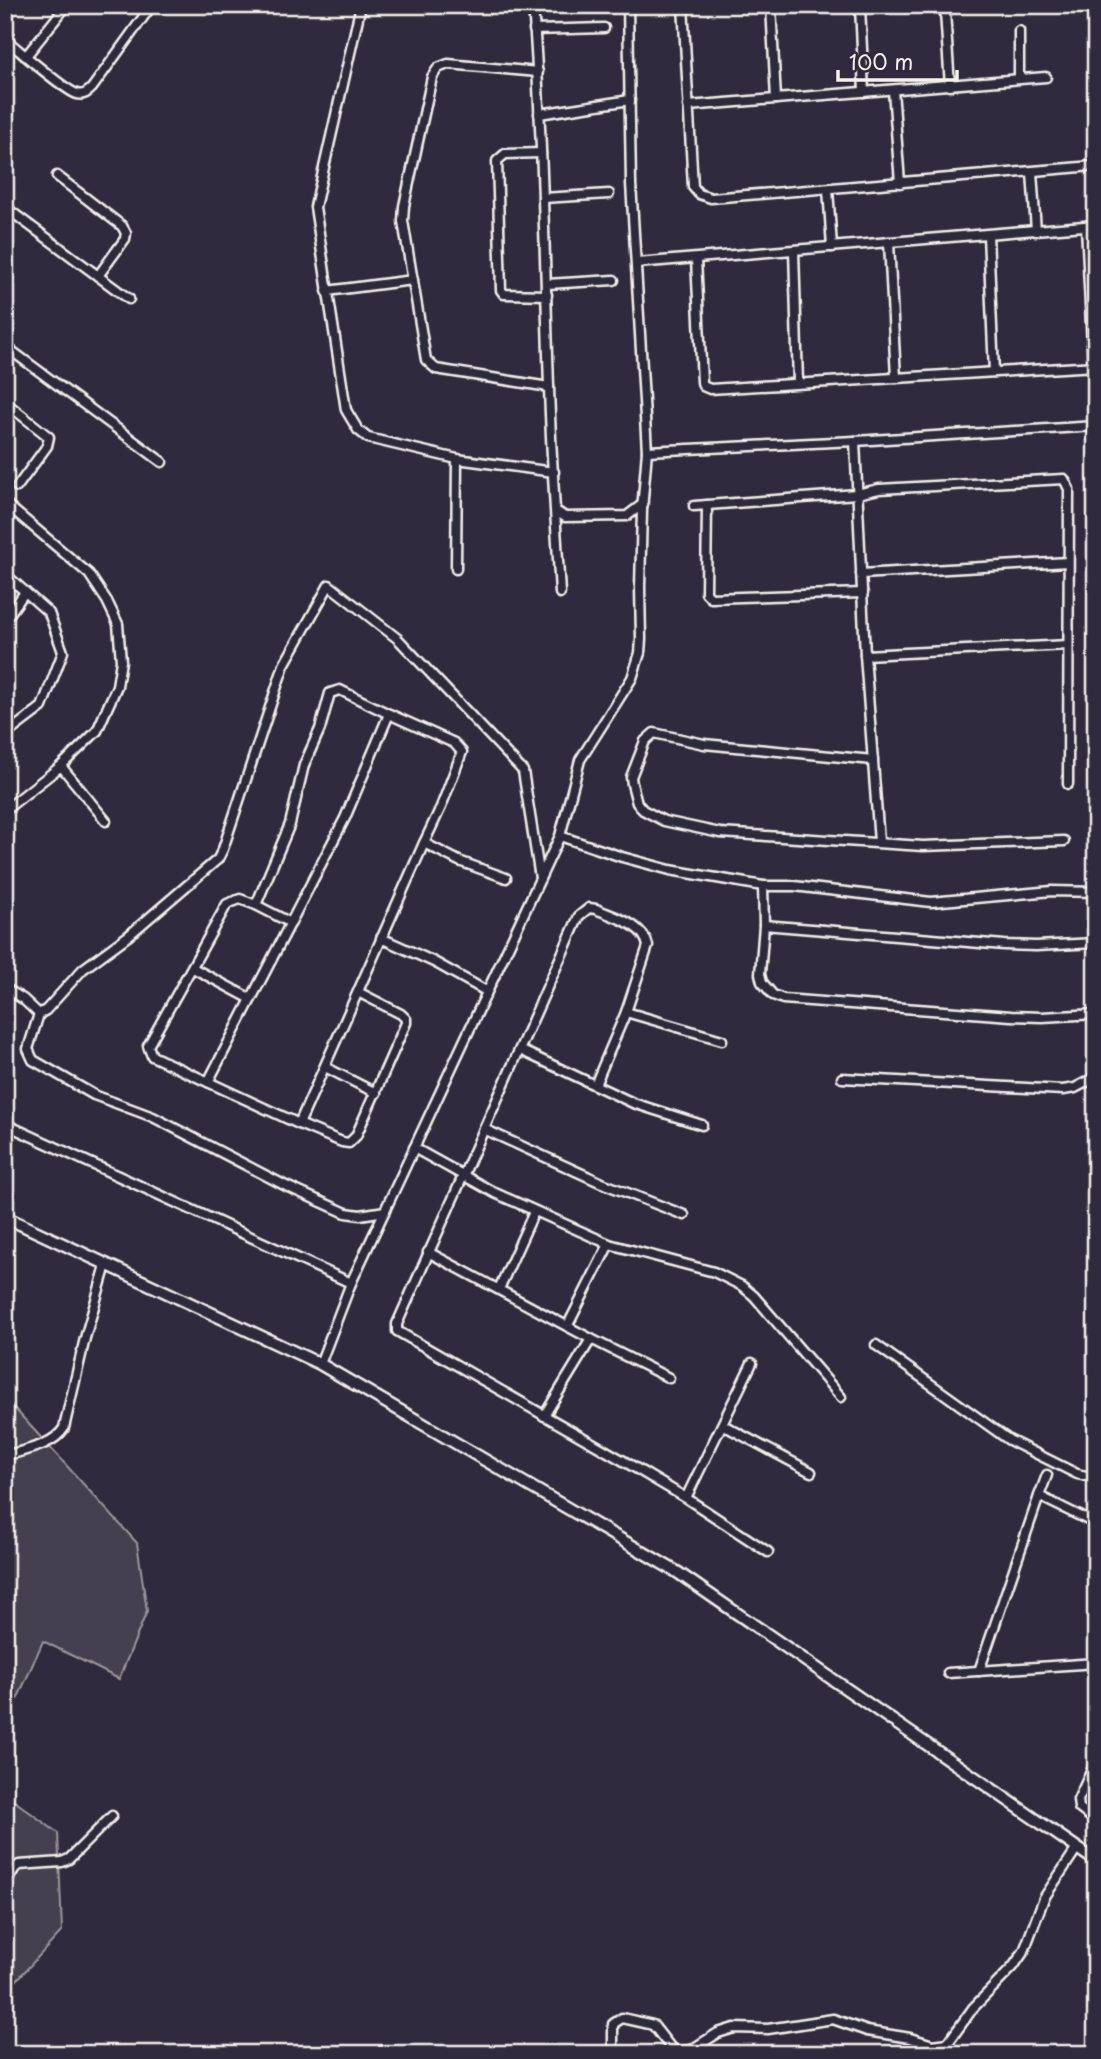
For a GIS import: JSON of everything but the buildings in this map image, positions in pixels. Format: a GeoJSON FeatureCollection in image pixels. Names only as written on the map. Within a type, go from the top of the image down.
{"type":"FeatureCollection","features":[{"type":"Feature","properties":{"kind":"main road"},"geometry":{"type":"LineString","coordinates":[[5,1217],[320,1364],[677,1572],[1096,1861]]}},
{"type":"Feature","properties":{"kind":"street"},"geometry":{"type":"LineString","coordinates":[[26,56],[67,5]]}},
{"type":"Feature","properties":{"kind":"street"},"geometry":{"type":"LineString","coordinates":[[5,39],[77,94],[88,92],[152,5]]}},
{"type":"Feature","properties":{"kind":"street"},"geometry":{"type":"LineString","coordinates":[[360,5],[315,207],[346,410],[358,430],[368,438],[457,459],[554,472]]}},
{"type":"Feature","properties":{"kind":"street"},"geometry":{"type":"LineString","coordinates":[[533,5],[560,593]]}},
{"type":"Feature","properties":{"kind":"street"},"geometry":{"type":"LineString","coordinates":[[320,1364],[351,1283],[560,836],[580,760],[633,674],[641,639],[643,504],[648,451],[631,183],[628,5]]}},
{"type":"Feature","properties":{"kind":"street"},"geometry":{"type":"LineString","coordinates":[[683,5],[693,187],[699,194],[711,198],[1093,166]]}},
{"type":"Feature","properties":{"kind":"street"},"geometry":{"type":"LineString","coordinates":[[771,6],[776,99]]}},
{"type":"Feature","properties":{"kind":"street"},"geometry":{"type":"LineString","coordinates":[[860,6],[864,92]]}},
{"type":"Feature","properties":{"kind":"street"},"geometry":{"type":"LineString","coordinates":[[945,12],[950,86]]}},
{"type":"Feature","properties":{"kind":"street"},"geometry":{"type":"LineString","coordinates":[[534,30],[604,28]]}},
{"type":"Feature","properties":{"kind":"street"},"geometry":{"type":"LineString","coordinates":[[1018,31],[1019,79]]}},
{"type":"Feature","properties":{"kind":"street"},"geometry":{"type":"LineString","coordinates":[[538,72],[448,64],[438,68],[432,77],[403,221],[426,360],[430,365],[436,369],[549,387]]}},
{"type":"Feature","properties":{"kind":"street"},"geometry":{"type":"LineString","coordinates":[[688,106],[1046,77]]}},
{"type":"Feature","properties":{"kind":"street"},"geometry":{"type":"LineString","coordinates":[[893,90],[900,183]]}},
{"type":"Feature","properties":{"kind":"street"},"geometry":{"type":"LineString","coordinates":[[540,114],[629,100]]}},
{"type":"Feature","properties":{"kind":"street"},"geometry":{"type":"LineString","coordinates":[[541,153],[505,154],[500,157],[496,170],[497,197],[503,294],[547,295]]}},
{"type":"Feature","properties":{"kind":"street"},"geometry":{"type":"LineString","coordinates":[[1032,172],[1036,231]]}},
{"type":"Feature","properties":{"kind":"street"},"geometry":{"type":"LineString","coordinates":[[57,176],[122,226],[126,233],[125,239],[98,276]]}},
{"type":"Feature","properties":{"kind":"street"},"geometry":{"type":"LineString","coordinates":[[828,189],[832,247]]}},
{"type":"Feature","properties":{"kind":"street"},"geometry":{"type":"LineString","coordinates":[[543,198],[608,194]]}},
{"type":"Feature","properties":{"kind":"street"},"geometry":{"type":"LineString","coordinates":[[5,207],[129,299]]}},
{"type":"Feature","properties":{"kind":"street"},"geometry":{"type":"LineString","coordinates":[[637,263],[1096,225]]}},
{"type":"Feature","properties":{"kind":"street"},"geometry":{"type":"LineString","coordinates":[[696,258],[703,386],[710,388],[1094,366],[1092,280],[1086,226]]}},
{"type":"Feature","properties":{"kind":"street"},"geometry":{"type":"LineString","coordinates":[[988,235],[994,372]]}},
{"type":"Feature","properties":{"kind":"street"},"geometry":{"type":"LineString","coordinates":[[888,242],[896,378]]}},
{"type":"Feature","properties":{"kind":"street"},"geometry":{"type":"LineString","coordinates":[[794,251],[798,383]]}},
{"type":"Feature","properties":{"kind":"street"},"geometry":{"type":"LineString","coordinates":[[327,291],[413,280]]}},
{"type":"Feature","properties":{"kind":"street"},"geometry":{"type":"LineString","coordinates":[[547,284],[614,280]]}},
{"type":"Feature","properties":{"kind":"street"},"geometry":{"type":"LineString","coordinates":[[5,346],[162,463]]}},
{"type":"Feature","properties":{"kind":"street"},"geometry":{"type":"LineString","coordinates":[[6,404],[49,437],[47,446],[17,487]]}},
{"type":"Feature","properties":{"kind":"street"},"geometry":{"type":"LineString","coordinates":[[648,451],[1096,426]]}},
{"type":"Feature","properties":{"kind":"street"},"geometry":{"type":"LineString","coordinates":[[855,441],[865,655],[879,842]]}},
{"type":"Feature","properties":{"kind":"street"},"geometry":{"type":"LineString","coordinates":[[456,569],[457,459]]}},
{"type":"Feature","properties":{"kind":"street"},"geometry":{"type":"LineString","coordinates":[[694,506],[857,494],[880,489],[1064,479],[1069,489],[1069,784]]}},
{"type":"Feature","properties":{"kind":"street"},"geometry":{"type":"LineString","coordinates":[[5,503],[89,573],[118,624],[121,661],[117,686],[97,731],[61,766],[5,810]]}},
{"type":"Feature","properties":{"kind":"street"},"geometry":{"type":"LineString","coordinates":[[556,511],[565,517],[627,516],[643,504]]}},
{"type":"Feature","properties":{"kind":"street"},"geometry":{"type":"LineString","coordinates":[[707,505],[706,593],[711,598],[863,593]]}},
{"type":"Feature","properties":{"kind":"street"},"geometry":{"type":"LineString","coordinates":[[861,574],[1068,562]]}},
{"type":"Feature","properties":{"kind":"street"},"geometry":{"type":"LineString","coordinates":[[5,574],[49,613],[63,652],[42,707],[5,735]]}},
{"type":"Feature","properties":{"kind":"street"},"geometry":{"type":"LineString","coordinates":[[385,1211],[360,1215],[346,1213],[286,1186],[153,1117],[94,1095],[30,1057],[28,1049],[39,1014],[46,1010],[83,969],[128,936],[218,859],[284,665],[329,584],[398,639],[523,771],[540,878]]}},
{"type":"Feature","properties":{"kind":"street"},"geometry":{"type":"LineString","coordinates":[[5,620],[25,592]]}},
{"type":"Feature","properties":{"kind":"street"},"geometry":{"type":"LineString","coordinates":[[865,655],[1068,645]]}},
{"type":"Feature","properties":{"kind":"street"},"geometry":{"type":"LineString","coordinates":[[256,905],[290,824],[304,765],[320,729],[330,693],[340,690],[454,743],[462,752],[446,796],[299,1124]]}},
{"type":"Feature","properties":{"kind":"street"},"geometry":{"type":"LineString","coordinates":[[208,1082],[345,818],[389,714]]}},
{"type":"Feature","properties":{"kind":"street"},"geometry":{"type":"LineString","coordinates":[[873,760],[705,744],[654,733],[645,741],[631,777],[637,803],[643,810],[664,821],[720,833],[932,847],[1064,841]]}},
{"type":"Feature","properties":{"kind":"street"},"geometry":{"type":"LineString","coordinates":[[61,766],[106,821]]}},
{"type":"Feature","properties":{"kind":"street"},"geometry":{"type":"LineString","coordinates":[[560,836],[670,870],[763,886],[794,886],[931,902],[1052,891],[1096,892]]}},
{"type":"Feature","properties":{"kind":"street"},"geometry":{"type":"LineString","coordinates":[[424,843],[459,861],[506,878]]}},
{"type":"Feature","properties":{"kind":"street"},"geometry":{"type":"LineString","coordinates":[[763,886],[764,925],[760,974],[762,982],[773,996],[783,999],[1021,1016],[1096,1014]]}},
{"type":"Feature","properties":{"kind":"street"},"geometry":{"type":"LineString","coordinates":[[291,923],[240,899],[227,904],[148,1046],[152,1056],[299,1124],[349,1143],[356,1136],[376,1093],[405,1028],[406,1019],[358,992]]}},
{"type":"Feature","properties":{"kind":"street"},"geometry":{"type":"LineString","coordinates":[[595,1085],[626,1012],[647,952],[647,940],[640,930],[589,908],[579,916],[428,1252],[397,1324],[397,1331],[686,1498],[768,1552]]}},
{"type":"Feature","properties":{"kind":"street"},"geometry":{"type":"LineString","coordinates":[[764,925],[1004,945],[1096,943]]}},
{"type":"Feature","properties":{"kind":"street"},"geometry":{"type":"LineString","coordinates":[[381,938],[434,962],[486,991]]}},
{"type":"Feature","properties":{"kind":"street"},"geometry":{"type":"LineString","coordinates":[[193,968],[251,999]]}},
{"type":"Feature","properties":{"kind":"street"},"geometry":{"type":"LineString","coordinates":[[5,988],[23,999],[39,1014]]}},
{"type":"Feature","properties":{"kind":"street"},"geometry":{"type":"LineString","coordinates":[[626,1012],[722,1040]]}},
{"type":"Feature","properties":{"kind":"street"},"geometry":{"type":"LineString","coordinates":[[520,1050],[642,1107],[702,1125]]}},
{"type":"Feature","properties":{"kind":"street"},"geometry":{"type":"LineString","coordinates":[[325,1067],[376,1093]]}},
{"type":"Feature","properties":{"kind":"street"},"geometry":{"type":"LineString","coordinates":[[842,1078],[1063,1090],[1075,1088],[1096,1077]]}},
{"type":"Feature","properties":{"kind":"street"},"geometry":{"type":"LineString","coordinates":[[5,1124],[351,1283]]}},
{"type":"Feature","properties":{"kind":"street"},"geometry":{"type":"LineString","coordinates":[[484,1129],[602,1183],[684,1214]]}},
{"type":"Feature","properties":{"kind":"street"},"geometry":{"type":"LineString","coordinates":[[414,1148],[462,1176],[534,1212],[609,1244],[714,1272],[742,1286],[754,1296],[841,1396]]}},
{"type":"Feature","properties":{"kind":"street"},"geometry":{"type":"LineString","coordinates":[[499,1289],[534,1212]]}},
{"type":"Feature","properties":{"kind":"street"},"geometry":{"type":"LineString","coordinates":[[568,1325],[609,1244]]}},
{"type":"Feature","properties":{"kind":"street"},"geometry":{"type":"LineString","coordinates":[[428,1252],[669,1378]]}},
{"type":"Feature","properties":{"kind":"street"},"geometry":{"type":"LineString","coordinates":[[5,1456],[49,1442],[60,1435],[64,1428],[85,1338],[106,1265]]}},
{"type":"Feature","properties":{"kind":"street"},"geometry":{"type":"LineString","coordinates":[[544,1416],[591,1339]]}},
{"type":"Feature","properties":{"kind":"street"},"geometry":{"type":"LineString","coordinates":[[876,1345],[1009,1440],[1077,1474],[1096,1478]]}},
{"type":"Feature","properties":{"kind":"street"},"geometry":{"type":"LineString","coordinates":[[686,1498],[752,1363]]}},
{"type":"Feature","properties":{"kind":"street"},"geometry":{"type":"LineString","coordinates":[[723,1425],[811,1472]]}},
{"type":"Feature","properties":{"kind":"street"},"geometry":{"type":"LineString","coordinates":[[979,1671],[1047,1475]]}},
{"type":"Feature","properties":{"kind":"street"},"geometry":{"type":"LineString","coordinates":[[1039,1496],[1096,1524]]}},
{"type":"Feature","properties":{"kind":"street"},"geometry":{"type":"LineString","coordinates":[[948,1673],[1096,1663]]}},
{"type":"Feature","properties":{"kind":"street"},"geometry":{"type":"LineString","coordinates":[[1096,1761],[1078,1800],[1079,1808],[1096,1821]]}},
{"type":"Feature","properties":{"kind":"street"},"geometry":{"type":"LineString","coordinates":[[5,1884],[19,1865],[62,1862],[72,1857],[113,1816]]}},
{"type":"Feature","properties":{"kind":"street"},"geometry":{"type":"LineString","coordinates":[[613,2054],[612,2028],[613,2024],[622,2018],[653,2025],[671,2048],[680,2052],[691,2050],[718,2033],[734,2028],[768,2029],[833,2019],[867,2031],[942,2046],[948,2043],[973,2008],[1013,1967],[1024,1951],[1044,1898],[1077,1848]]}},
{"type":"Feature","properties":{"kind":"shaded area"},"geometry":{"type":"Polygon","coordinates":[[[5,1398],[137,1543],[147,1611],[119,1679],[43,1641],[5,1727],[5,1398]]]}},
{"type":"Feature","properties":{"kind":"shaded area"},"geometry":{"type":"Polygon","coordinates":[[[5,1794],[58,1833],[62,1931],[5,1993],[5,1794]]]}}]}
